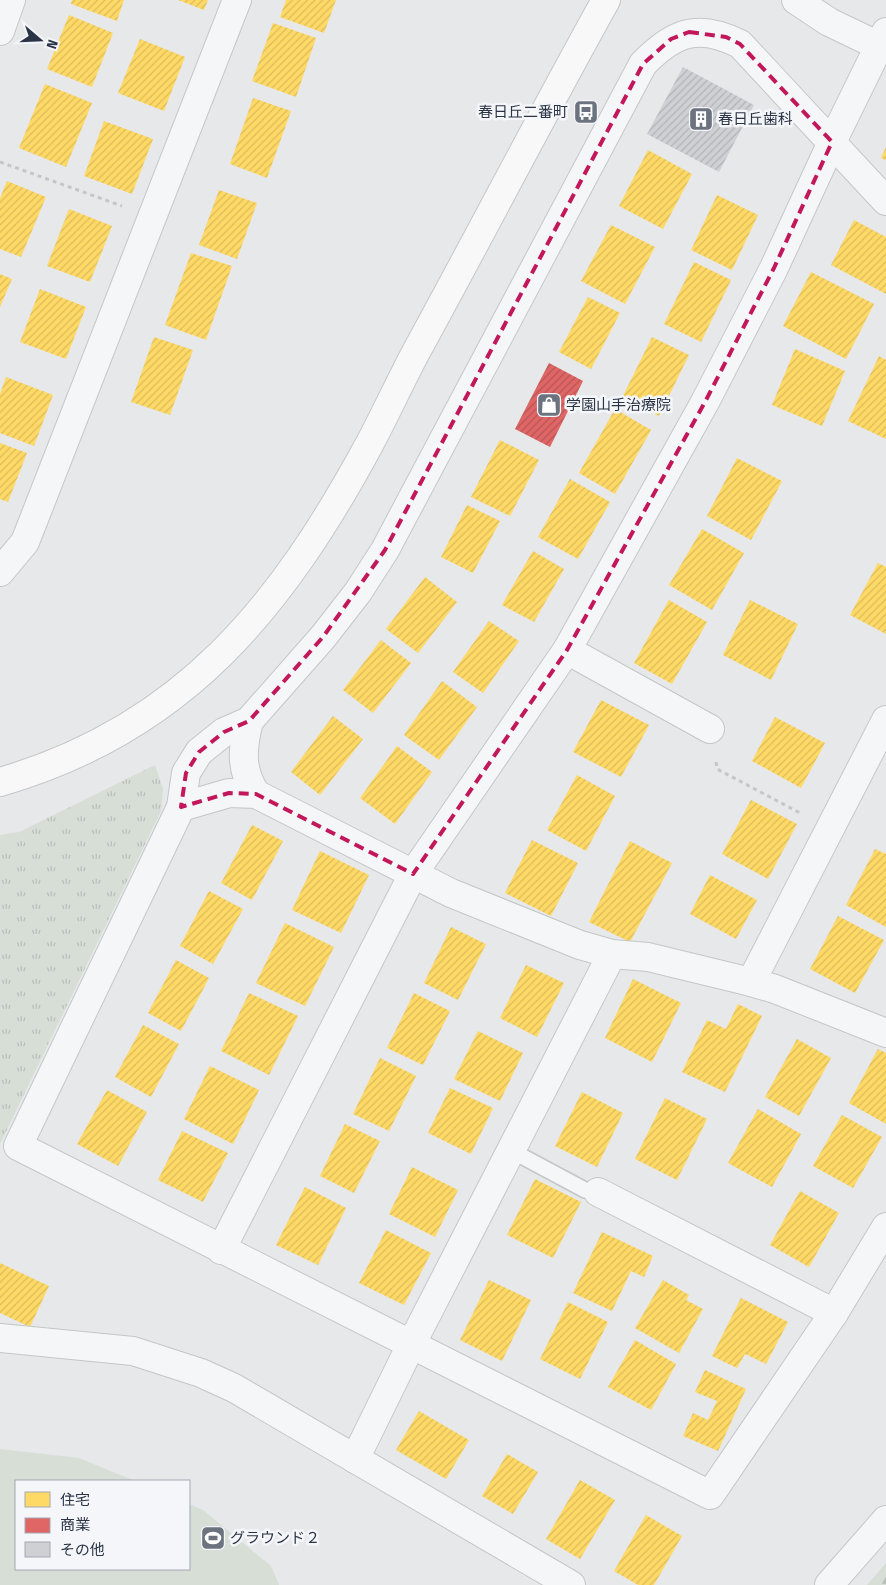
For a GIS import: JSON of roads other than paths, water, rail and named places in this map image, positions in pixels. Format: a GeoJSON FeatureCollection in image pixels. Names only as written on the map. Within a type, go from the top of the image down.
{"type":"FeatureCollection","features":[{"type":"Feature","properties":{"kind":"street"},"geometry":{"type":"LineString","coordinates":[[0,30],[12,0]]}},
{"type":"Feature","properties":{"kind":"street"},"geometry":{"type":"LineString","coordinates":[[0,572],[25,542],[150,216],[237,0]]}},
{"type":"Feature","properties":{"kind":"street"},"geometry":{"type":"LineString","coordinates":[[0,782],[41,770],[128,729],[199,676],[235,641],[272,596],[306,552],[370,443],[410,364],[606,0]]}},
{"type":"Feature","properties":{"kind":"street"},"geometry":{"type":"LineString","coordinates":[[221,1250],[413,874],[568,650],[710,393],[774,268],[882,39],[829,22],[796,0]]}},
{"type":"Feature","properties":{"kind":"street"},"geometry":{"type":"LineString","coordinates":[[886,201],[740,44],[726,37],[689,32],[671,39],[643,64],[385,550],[358,592],[323,637],[249,721],[224,732],[199,752],[186,773],[181,807],[18,1146],[221,1250],[412,1343],[710,1495],[834,1313],[886,1226]]}},
{"type":"Feature","properties":{"kind":"street"},"geometry":{"type":"LineString","coordinates":[[568,650],[710,729]]}},
{"type":"Feature","properties":{"kind":"street"},"geometry":{"type":"LineString","coordinates":[[751,982],[886,720]]}},
{"type":"Feature","properties":{"kind":"street"},"geometry":{"type":"LineString","coordinates":[[249,721],[243,756],[248,782],[256,794]]}},
{"type":"Feature","properties":{"kind":"street"},"geometry":{"type":"LineString","coordinates":[[181,807],[229,792],[256,794],[460,897],[580,945],[612,954],[648,957],[751,982],[775,989],[886,1033]]}},
{"type":"Feature","properties":{"kind":"street"},"geometry":{"type":"LineString","coordinates":[[356,1459],[412,1343],[612,954]]}},
{"type":"Feature","properties":{"kind":"street"},"geometry":{"type":"LineString","coordinates":[[598,1192],[834,1313]]}},
{"type":"Feature","properties":{"kind":"street"},"geometry":{"type":"LineString","coordinates":[[0,1338],[133,1351],[202,1372],[234,1388],[571,1585]]}},
{"type":"Feature","properties":{"kind":"street"},"geometry":{"type":"LineString","coordinates":[[828,1585],[886,1520]]}},
{"type":"Feature","properties":{"kind":"lane"},"geometry":{"type":"LineString","coordinates":[[512,1151],[586,1190],[598,1192]]}},
{"type":"Feature","properties":{"kind":"place","name":"春日丘二番町"},"geometry":{"type":"Point","coordinates":[586,112]}},
{"type":"Feature","properties":{"kind":"place","name":"春日丘歯科"},"geometry":{"type":"Point","coordinates":[701,119]}},
{"type":"Feature","properties":{"kind":"place","name":"学園山手治療院"},"geometry":{"type":"Point","coordinates":[549,405]}},
{"type":"Feature","properties":{"kind":"place","name":"グラウンド２"},"geometry":{"type":"Point","coordinates":[213,1538]}}]}
